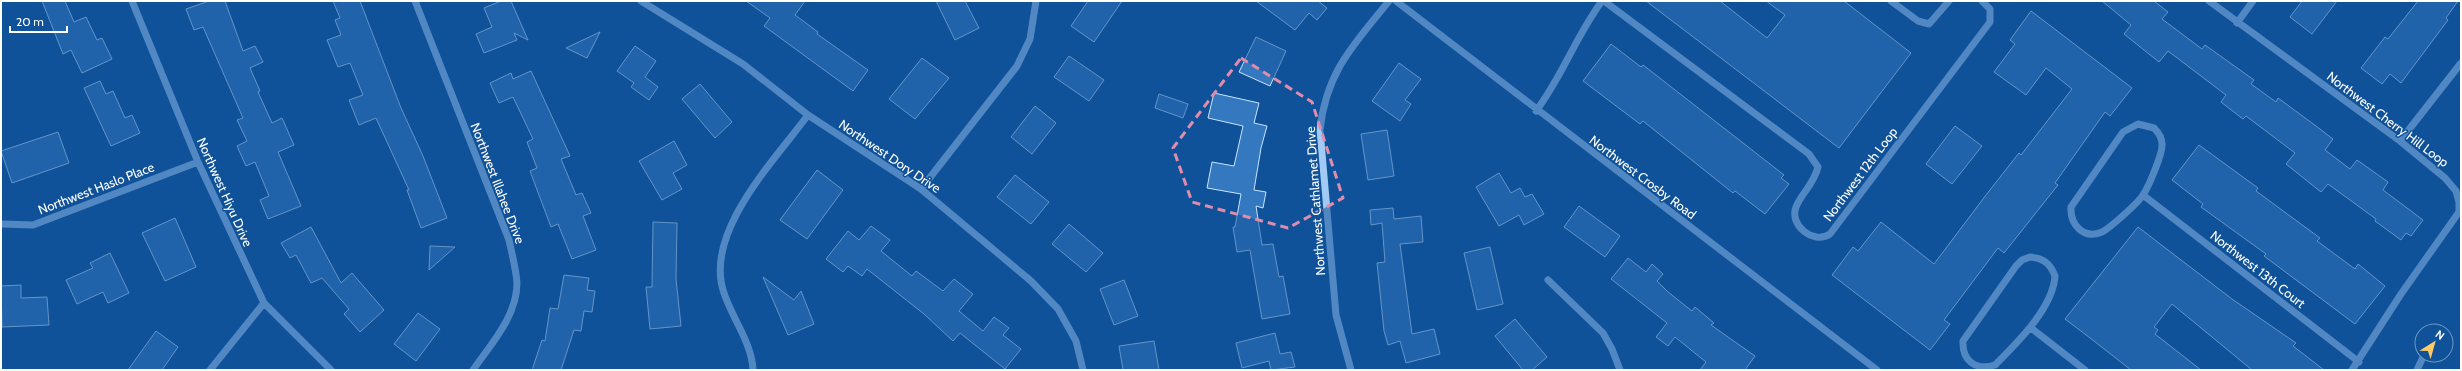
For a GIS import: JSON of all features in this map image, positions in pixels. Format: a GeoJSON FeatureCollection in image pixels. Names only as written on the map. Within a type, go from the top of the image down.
{"type":"FeatureCollection","features":[{"type":"Feature","properties":{"kind":"street","name":"Northwest Hiyu Drive"},"geometry":{"type":"LineString","coordinates":[[132,1],[198,162],[264,303],[330,370]]}},
{"type":"Feature","properties":{"kind":"street","name":"Northwest Illahee Drive"},"geometry":{"type":"LineString","coordinates":[[415,1],[509,240],[514,263],[517,283],[514,305],[503,326],[473,370]]}},
{"type":"Feature","properties":{"kind":"street","name":"Northwest Dory Drive"},"geometry":{"type":"LineString","coordinates":[[642,1],[743,64],[808,116],[921,189],[1031,281],[1058,309],[1076,342],[1083,370]]}},
{"type":"Feature","properties":{"kind":"street"},"geometry":{"type":"LineString","coordinates":[[921,189],[1017,66],[1030,39],[1036,1]]}},
{"type":"Feature","properties":{"kind":"street","name":"Northwest Cathlamet Drive"},"geometry":{"type":"LineString","coordinates":[[1351,370],[1336,315],[1320,130],[1322,108],[1331,82],[1343,59],[1389,1]]}},
{"type":"Feature","properties":{"kind":"street","name":"Northwest Crosby Road"},"geometry":{"type":"LineString","coordinates":[[1396,1],[1876,370]]}},
{"type":"Feature","properties":{"kind":"street"},"geometry":{"type":"LineString","coordinates":[[1536,110],[1551,91],[1584,26],[1603,1]]}},
{"type":"Feature","properties":{"kind":"street","name":"Northwest 12th Loop"},"geometry":{"type":"LineString","coordinates":[[1603,1],[1809,154],[1818,167],[1812,185],[1796,208],[1796,218],[1803,231],[1815,239],[1822,239],[1830,234],[1990,22],[1990,9],[1982,1]]}},
{"type":"Feature","properties":{"kind":"street"},"geometry":{"type":"LineString","coordinates":[[1892,1],[1918,21],[1929,24],[1949,1]]}},
{"type":"Feature","properties":{"kind":"street","name":"Northwest Cherry Hill Loop"},"geometry":{"type":"LineString","coordinates":[[2209,1],[2400,141],[2445,178],[2456,191],[2459,202],[2459,212],[2401,294],[2359,362],[2352,370]]}},
{"type":"Feature","properties":{"kind":"street"},"geometry":{"type":"LineString","coordinates":[[2237,22],[2253,1]]}},
{"type":"Feature","properties":{"kind":"street"},"geometry":{"type":"LineString","coordinates":[[2400,141],[2461,63]]}},
{"type":"Feature","properties":{"kind":"street"},"geometry":{"type":"LineString","coordinates":[[753,370],[743,335],[723,293],[719,264],[724,242],[742,204],[808,116]]}},
{"type":"Feature","properties":{"kind":"street"},"geometry":{"type":"LineString","coordinates":[[2138,124],[2154,128],[2160,134],[2162,142],[2162,151],[2143,196],[2103,231],[2095,234],[2079,230],[2070,216],[2071,207],[2123,132],[2138,124]]}},
{"type":"Feature","properties":{"kind":"street","name":"Northwest Haslo Place"},"geometry":{"type":"LineString","coordinates":[[1,224],[33,225],[198,162]]}},
{"type":"Feature","properties":{"kind":"street","name":"Northwest 13th Court"},"geometry":{"type":"LineString","coordinates":[[2143,196],[2359,362]]}},
{"type":"Feature","properties":{"kind":"street"},"geometry":{"type":"LineString","coordinates":[[2038,258],[2052,268],[2054,284],[2031,328],[1995,365],[1979,367],[1971,364],[1965,357],[1963,341],[2016,266],[2026,259],[2038,258]]}},
{"type":"Feature","properties":{"kind":"street"},"geometry":{"type":"LineString","coordinates":[[1548,280],[1603,333],[1612,349],[1620,370]]}},
{"type":"Feature","properties":{"kind":"street"},"geometry":{"type":"LineString","coordinates":[[210,370],[264,303]]}},
{"type":"Feature","properties":{"kind":"street"},"geometry":{"type":"LineString","coordinates":[[2031,328],[2085,370]]}},
{"type":"Feature","properties":{"kind":"highlighted area"},"geometry":{"type":"Polygon","coordinates":[[[1241,58],[1312,102],[1343,198],[1288,228],[1192,202],[1173,148],[1241,58]]]}},
{"type":"Feature","properties":{"kind":"building"},"geometry":{"type":"Polygon","coordinates":[[[42,1],[65,1],[74,22],[86,17],[97,40],[102,38],[112,59],[82,73],[71,50],[63,54],[42,1]]]}},
{"type":"Feature","properties":{"kind":"building"},"geometry":{"type":"Polygon","coordinates":[[[209,1],[225,1],[243,51],[255,46],[263,62],[250,68],[260,91],[258,92],[272,123],[282,118],[294,145],[278,152],[301,206],[268,219],[260,200],[269,196],[255,162],[246,166],[237,146],[247,141],[237,120],[243,118],[203,27],[194,30],[186,9],[209,1]]]}},
{"type":"Feature","properties":{"kind":"building"},"geometry":{"type":"Polygon","coordinates":[[[333,1],[360,1],[401,108],[423,156],[447,218],[421,228],[407,190],[409,190],[376,118],[359,125],[349,100],[363,95],[350,63],[338,67],[327,40],[341,35],[335,20],[340,18],[333,1]]]}},
{"type":"Feature","properties":{"kind":"building"},"geometry":{"type":"Polygon","coordinates":[[[501,1],[511,1],[528,40],[514,33],[517,40],[484,53],[476,34],[492,27],[484,8],[501,1]]]}},
{"type":"Feature","properties":{"kind":"building"},"geometry":{"type":"Polygon","coordinates":[[[746,1],[805,1],[795,15],[818,32],[817,34],[868,70],[853,91],[764,26],[770,18],[746,1]]]}},
{"type":"Feature","properties":{"kind":"building"},"geometry":{"type":"Polygon","coordinates":[[[936,1],[965,1],[979,28],[955,40],[936,1]]]}},
{"type":"Feature","properties":{"kind":"building"},"geometry":{"type":"Polygon","coordinates":[[[1088,1],[1122,1],[1094,42],[1071,26],[1088,1]]]}},
{"type":"Feature","properties":{"kind":"building"},"geometry":{"type":"Polygon","coordinates":[[[1256,1],[1318,1],[1327,8],[1317,20],[1309,13],[1295,30],[1256,1]]]}},
{"type":"Feature","properties":{"kind":"building"},"geometry":{"type":"Polygon","coordinates":[[[1646,1],[1720,1],[1767,38],[1785,15],[1766,1],[1844,1],[1911,53],[1839,148],[1646,1]]]}},
{"type":"Feature","properties":{"kind":"building"},"geometry":{"type":"Polygon","coordinates":[[[2102,1],[2154,1],[2168,12],[2162,19],[2202,49],[2205,45],[2254,80],[2251,84],[2276,102],[2278,98],[2333,139],[2325,150],[2350,169],[2357,160],[2388,182],[2383,190],[2423,220],[2411,236],[2406,233],[2401,240],[2375,221],[2376,219],[2328,184],[2321,192],[2286,164],[2295,153],[2246,116],[2243,119],[2221,102],[2226,95],[2168,51],[2159,62],[2124,34],[2131,25],[2102,1]]]}},
{"type":"Feature","properties":{"kind":"building"},"geometry":{"type":"Polygon","coordinates":[[[2302,1],[2337,1],[2312,34],[2290,17],[2302,1]]]}},
{"type":"Feature","properties":{"kind":"building"},"geometry":{"type":"Polygon","coordinates":[[[2418,1],[2458,1],[2446,18],[2448,20],[2401,83],[2390,74],[2382,84],[2361,68],[2385,37],[2388,39],[2418,1]]]}},
{"type":"Feature","properties":{"kind":"building"},"geometry":{"type":"Polygon","coordinates":[[[2031,11],[2132,88],[2110,116],[2105,112],[2055,183],[2058,185],[2004,253],[1998,248],[1944,320],[1950,324],[1930,350],[1832,275],[1853,247],[1858,251],[1881,222],[1934,264],[2019,153],[2021,155],[2072,89],[2046,68],[2026,95],[1994,72],[2015,44],[2010,40],[2031,11]]]}},
{"type":"Feature","properties":{"kind":"building"},"geometry":{"type":"Polygon","coordinates":[[[600,32],[587,58],[566,48],[600,32]]]}},
{"type":"Feature","properties":{"kind":"building"},"geometry":{"type":"Polygon","coordinates":[[[1256,37],[1286,51],[1270,86],[1239,72],[1256,37]]]}},
{"type":"Feature","properties":{"kind":"building"},"geometry":{"type":"Polygon","coordinates":[[[1611,44],[1641,67],[1643,65],[1784,175],[1781,178],[1789,184],[1765,214],[1735,191],[1733,193],[1643,121],[1640,124],[1583,81],[1611,44]]]}},
{"type":"Feature","properties":{"kind":"building"},"geometry":{"type":"Polygon","coordinates":[[[635,46],[656,61],[645,77],[658,87],[649,100],[631,87],[634,83],[617,71],[635,46]]]}},
{"type":"Feature","properties":{"kind":"building"},"geometry":{"type":"Polygon","coordinates":[[[1069,56],[1104,80],[1089,101],[1054,77],[1069,56]]]}},
{"type":"Feature","properties":{"kind":"building"},"geometry":{"type":"Polygon","coordinates":[[[922,58],[949,78],[915,119],[889,99],[922,58]]]}},
{"type":"Feature","properties":{"kind":"building"},"geometry":{"type":"Polygon","coordinates":[[[1399,63],[1421,79],[1405,100],[1411,104],[1400,121],[1372,101],[1399,63]]]}},
{"type":"Feature","properties":{"kind":"building"},"geometry":{"type":"Polygon","coordinates":[[[531,71],[570,156],[561,159],[576,195],[582,193],[591,213],[583,216],[596,250],[572,259],[558,224],[551,227],[530,171],[537,168],[527,142],[533,139],[513,97],[499,103],[490,83],[511,73],[513,79],[531,71]]]}},
{"type":"Feature","properties":{"kind":"building"},"geometry":{"type":"Polygon","coordinates":[[[100,81],[106,94],[113,91],[125,118],[132,115],[140,133],[111,146],[84,88],[100,81]]]}},
{"type":"Feature","properties":{"kind":"building"},"geometry":{"type":"Polygon","coordinates":[[[700,84],[732,122],[715,138],[682,99],[700,84]]]}},
{"type":"Feature","properties":{"kind":"building"},"geometry":{"type":"Polygon","coordinates":[[[1214,93],[1259,103],[1254,123],[1267,126],[1261,148],[1254,190],[1266,192],[1263,208],[1256,206],[1262,245],[1273,244],[1279,277],[1283,276],[1290,314],[1262,319],[1250,250],[1237,252],[1233,227],[1235,227],[1241,194],[1207,188],[1212,162],[1234,166],[1243,126],[1208,118],[1214,93]]]}},
{"type":"Feature","properties":{"kind":"building"},"geometry":{"type":"Polygon","coordinates":[[[1159,94],[1188,104],[1183,118],[1155,108],[1159,94]]]}},
{"type":"Feature","properties":{"kind":"building"},"geometry":{"type":"Polygon","coordinates":[[[1035,106],[1056,123],[1032,154],[1011,137],[1035,106]]]}},
{"type":"Feature","properties":{"kind":"building"},"geometry":{"type":"Polygon","coordinates":[[[1955,126],[1982,146],[1952,184],[1926,164],[1955,126]]]}},
{"type":"Feature","properties":{"kind":"building"},"geometry":{"type":"Polygon","coordinates":[[[1387,130],[1394,176],[1368,180],[1361,134],[1387,130]]]}},
{"type":"Feature","properties":{"kind":"building"},"geometry":{"type":"Polygon","coordinates":[[[58,132],[69,163],[12,183],[1,151],[58,132]]]}},
{"type":"Feature","properties":{"kind":"building"},"geometry":{"type":"Polygon","coordinates":[[[674,141],[687,165],[673,173],[682,189],[662,200],[639,161],[674,141]]]}},
{"type":"Feature","properties":{"kind":"building"},"geometry":{"type":"Polygon","coordinates":[[[2199,145],[2258,188],[2256,191],[2320,238],[2317,241],[2355,269],[2358,264],[2385,286],[2355,324],[2264,256],[2266,254],[2201,207],[2203,204],[2172,180],[2199,145]]]}},
{"type":"Feature","properties":{"kind":"building"},"geometry":{"type":"Polygon","coordinates":[[[817,170],[843,190],[807,239],[780,220],[817,170]]]}},
{"type":"Feature","properties":{"kind":"building"},"geometry":{"type":"Polygon","coordinates":[[[1499,173],[1511,193],[1520,188],[1525,197],[1532,194],[1544,214],[1524,225],[1519,215],[1499,226],[1476,187],[1499,173]]]}},
{"type":"Feature","properties":{"kind":"building"},"geometry":{"type":"Polygon","coordinates":[[[1015,175],[1049,202],[1031,224],[997,197],[1015,175]]]}},
{"type":"Feature","properties":{"kind":"building"},"geometry":{"type":"Polygon","coordinates":[[[1579,206],[1620,236],[1605,257],[1564,227],[1579,206]]]}},
{"type":"Feature","properties":{"kind":"building"},"geometry":{"type":"Polygon","coordinates":[[[1393,208],[1394,219],[1421,216],[1423,242],[1400,244],[1412,334],[1434,329],[1440,354],[1406,363],[1400,341],[1388,345],[1384,331],[1377,263],[1385,262],[1382,223],[1371,225],[1370,210],[1393,208]]]}},
{"type":"Feature","properties":{"kind":"building"},"geometry":{"type":"Polygon","coordinates":[[[175,218],[196,267],[165,281],[142,233],[175,218]]]}},
{"type":"Feature","properties":{"kind":"building"},"geometry":{"type":"Polygon","coordinates":[[[653,222],[677,223],[676,279],[681,326],[650,329],[646,287],[652,287],[653,222]]]}},
{"type":"Feature","properties":{"kind":"building"},"geometry":{"type":"Polygon","coordinates":[[[1069,224],[1103,253],[1086,272],[1052,244],[1069,224]]]}},
{"type":"Feature","properties":{"kind":"building"},"geometry":{"type":"Polygon","coordinates":[[[871,226],[890,240],[881,251],[912,276],[916,271],[943,291],[954,279],[973,294],[959,311],[983,331],[994,317],[1009,328],[1003,335],[1021,349],[1005,369],[960,333],[953,341],[924,314],[867,269],[862,276],[848,266],[843,272],[826,259],[848,231],[859,240],[871,226]]]}},
{"type":"Feature","properties":{"kind":"building"},"geometry":{"type":"Polygon","coordinates":[[[311,227],[341,283],[352,273],[384,310],[360,332],[344,314],[349,309],[322,278],[311,283],[296,255],[290,258],[281,243],[311,227]]]}},
{"type":"Feature","properties":{"kind":"building"},"geometry":{"type":"Polygon","coordinates":[[[2138,227],[2232,299],[2296,343],[2293,346],[2324,370],[2252,370],[2172,304],[2154,327],[2158,330],[2155,334],[2201,370],[2131,370],[2065,319],[2138,227]]]}},
{"type":"Feature","properties":{"kind":"building"},"geometry":{"type":"Polygon","coordinates":[[[430,246],[455,247],[429,270],[430,246]]]}},
{"type":"Feature","properties":{"kind":"building"},"geometry":{"type":"Polygon","coordinates":[[[1490,247],[1503,304],[1477,310],[1464,253],[1490,247]]]}},
{"type":"Feature","properties":{"kind":"building"},"geometry":{"type":"Polygon","coordinates":[[[110,253],[129,293],[108,303],[103,292],[77,304],[66,280],[93,268],[90,263],[110,253]]]}},
{"type":"Feature","properties":{"kind":"building"},"geometry":{"type":"Polygon","coordinates":[[[1628,258],[1646,272],[1652,264],[1663,274],[1657,281],[1668,292],[1692,311],[1695,307],[1714,323],[1711,325],[1755,356],[1745,370],[1700,370],[1706,362],[1675,337],[1668,346],[1656,337],[1667,323],[1611,279],[1628,258]]]}},
{"type":"Feature","properties":{"kind":"building"},"geometry":{"type":"Polygon","coordinates":[[[564,275],[589,278],[587,290],[595,291],[592,312],[584,311],[581,331],[574,330],[561,370],[532,370],[542,340],[545,341],[550,308],[558,309],[564,275]]]}},
{"type":"Feature","properties":{"kind":"building"},"geometry":{"type":"Polygon","coordinates":[[[763,277],[794,300],[801,291],[814,324],[788,335],[763,277]]]}},
{"type":"Feature","properties":{"kind":"building"},"geometry":{"type":"Polygon","coordinates":[[[1124,280],[1138,316],[1114,325],[1100,289],[1124,280]]]}},
{"type":"Feature","properties":{"kind":"building"},"geometry":{"type":"Polygon","coordinates":[[[21,285],[21,298],[47,297],[49,325],[2,327],[1,286],[21,285]]]}},
{"type":"Feature","properties":{"kind":"building"},"geometry":{"type":"Polygon","coordinates":[[[418,313],[440,329],[416,361],[394,344],[418,313]]]}},
{"type":"Feature","properties":{"kind":"building"},"geometry":{"type":"Polygon","coordinates":[[[1515,319],[1547,357],[1532,370],[1523,370],[1495,336],[1515,319]]]}},
{"type":"Feature","properties":{"kind":"building"},"geometry":{"type":"Polygon","coordinates":[[[156,331],[178,347],[162,370],[128,370],[156,331]]]}},
{"type":"Feature","properties":{"kind":"building"},"geometry":{"type":"Polygon","coordinates":[[[1275,333],[1280,354],[1291,352],[1295,367],[1271,370],[1269,361],[1242,368],[1236,343],[1275,333]]]}},
{"type":"Feature","properties":{"kind":"building"},"geometry":{"type":"Polygon","coordinates":[[[1154,341],[1159,370],[1123,370],[1119,346],[1154,341]]]}}]}
